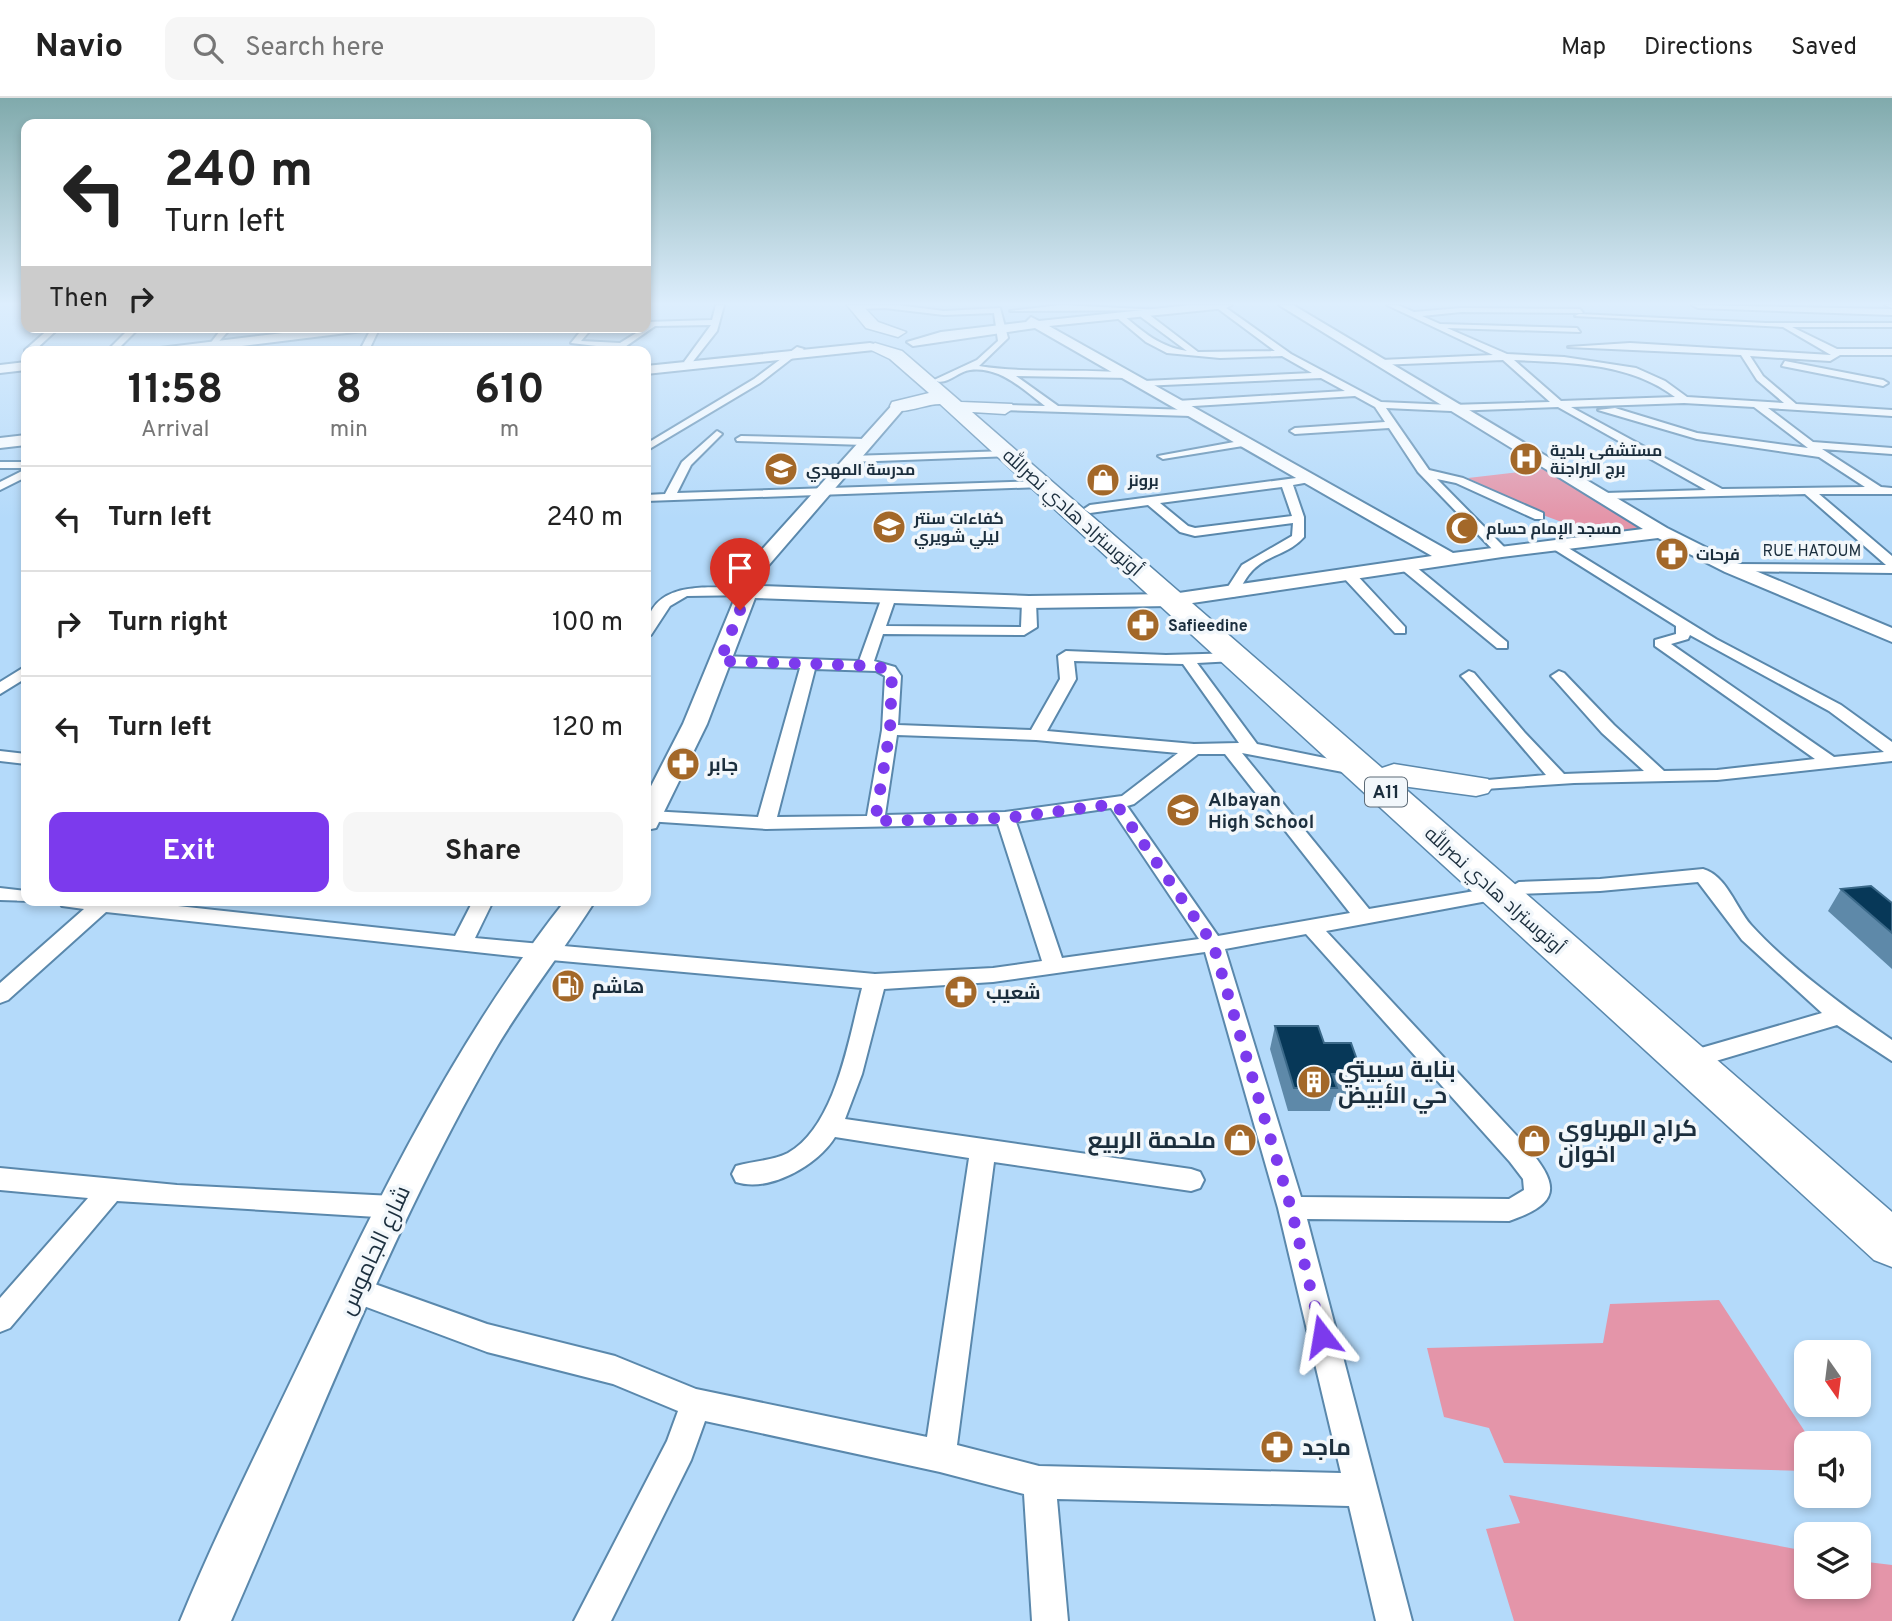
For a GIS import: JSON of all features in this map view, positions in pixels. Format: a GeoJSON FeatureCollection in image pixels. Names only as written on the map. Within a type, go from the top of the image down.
{"type":"FeatureCollection","features":[{"type":"Feature","properties":{"kind":"highway"},"geometry":{"type":"LineString","coordinates":[[899,406],[915,386],[915,376]]}},
{"type":"Feature","properties":{"kind":"highway"},"geometry":{"type":"LineString","coordinates":[[899,406],[920,399],[917,376]]}},
{"type":"Feature","properties":{"kind":"highway","name":"أوتوستراد هادي نصرالله"},"geometry":{"type":"LineString","coordinates":[[930,376],[1008,454],[1182,599],[1379,773],[1892,1244]]}},
{"type":"Feature","properties":{"kind":"highway","name":"أوتوستراد هادي نصرالله"},"geometry":{"type":"LineString","coordinates":[[933,376],[1090,509],[1182,599],[1234,656],[1379,773],[1441,816],[1508,890],[1709,1054],[1892,1215]]}},
{"type":"Feature","properties":{"kind":"highway"},"geometry":{"type":"LineString","coordinates":[[1379,773],[1429,782],[1476,786]]}},
{"type":"Feature","properties":{"kind":"highway"},"geometry":{"type":"LineString","coordinates":[[1441,816],[1440,805],[1449,794],[1458,788],[1476,786]]}},
{"type":"Feature","properties":{"kind":"street"},"geometry":{"type":"LineString","coordinates":[[651,445],[758,376]]}},
{"type":"Feature","properties":{"kind":"street"},"geometry":{"type":"LineString","coordinates":[[959,376],[1055,409],[1184,408],[1357,393]]}},
{"type":"Feature","properties":{"kind":"street"},"geometry":{"type":"LineString","coordinates":[[1011,376],[1055,409]]}},
{"type":"Feature","properties":{"kind":"street"},"geometry":{"type":"LineString","coordinates":[[1127,376],[1451,559]]}},
{"type":"Feature","properties":{"kind":"street"},"geometry":{"type":"LineString","coordinates":[[1144,384],[1301,376]]}},
{"type":"Feature","properties":{"kind":"street"},"geometry":{"type":"LineString","coordinates":[[1324,376],[1379,405],[1451,408],[1684,400],[1892,413]]}},
{"type":"Feature","properties":{"kind":"street"},"geometry":{"type":"LineString","coordinates":[[1401,376],[1661,532],[1732,568],[1892,636]]}},
{"type":"Feature","properties":{"kind":"street"},"geometry":{"type":"LineString","coordinates":[[1527,376],[1557,403],[1723,494]]}},
{"type":"Feature","properties":{"kind":"street"},"geometry":{"type":"LineString","coordinates":[[1647,376],[1662,383],[1684,400]]}},
{"type":"Feature","properties":{"kind":"street"},"geometry":{"type":"LineString","coordinates":[[1759,376],[1765,384],[1793,405]]}},
{"type":"Feature","properties":{"kind":"street"},"geometry":{"type":"LineString","coordinates":[[1847,376],[1889,384]]}},
{"type":"Feature","properties":{"kind":"street"},"geometry":{"type":"LineString","coordinates":[[1754,403],[1821,454],[1886,491]]}},
{"type":"Feature","properties":{"kind":"street"},"geometry":{"type":"LineString","coordinates":[[1379,405],[1425,473],[1502,551]]}},
{"type":"Feature","properties":{"kind":"street"},"geometry":{"type":"LineString","coordinates":[[651,813],[695,724],[759,564],[819,493],[899,406]]}},
{"type":"Feature","properties":{"kind":"street"},"geometry":{"type":"LineString","coordinates":[[1572,412],[1613,410],[1696,436],[1768,444],[1821,454]]}},
{"type":"Feature","properties":{"kind":"street"},"geometry":{"type":"LineString","coordinates":[[1877,411],[1892,426]]}},
{"type":"Feature","properties":{"kind":"street"},"geometry":{"type":"LineString","coordinates":[[1295,431],[1390,425]]}},
{"type":"Feature","properties":{"kind":"street"},"geometry":{"type":"LineString","coordinates":[[669,498],[686,464],[717,434]]}},
{"type":"Feature","properties":{"kind":"street"},"geometry":{"type":"LineString","coordinates":[[741,439],[865,442]]}},
{"type":"Feature","properties":{"kind":"street"},"geometry":{"type":"LineString","coordinates":[[0,442],[21,440]]}},
{"type":"Feature","properties":{"kind":"street"},"geometry":{"type":"LineString","coordinates":[[1163,456],[1245,443]]}},
{"type":"Feature","properties":{"kind":"street"},"geometry":{"type":"LineString","coordinates":[[1810,444],[1892,451]]}},
{"type":"Feature","properties":{"kind":"street"},"geometry":{"type":"LineString","coordinates":[[850,459],[1008,454]]}},
{"type":"Feature","properties":{"kind":"street"},"geometry":{"type":"LineString","coordinates":[[0,465],[21,465]]}},
{"type":"Feature","properties":{"kind":"street"},"geometry":{"type":"LineString","coordinates":[[1425,473],[1459,480],[1539,516]]}},
{"type":"Feature","properties":{"kind":"street"},"geometry":{"type":"LineString","coordinates":[[0,487],[21,475]]}},
{"type":"Feature","properties":{"kind":"street"},"geometry":{"type":"LineString","coordinates":[[1090,509],[1311,479]]}},
{"type":"Feature","properties":{"kind":"street"},"geometry":{"type":"LineString","coordinates":[[1231,593],[1238,578],[1251,563],[1298,537],[1297,519],[1286,483]]}},
{"type":"Feature","properties":{"kind":"street"},"geometry":{"type":"LineString","coordinates":[[651,498],[1042,484]]}},
{"type":"Feature","properties":{"kind":"street"},"geometry":{"type":"LineString","coordinates":[[1605,497],[1808,490],[1886,491]]}},
{"type":"Feature","properties":{"kind":"street"},"geometry":{"type":"LineString","coordinates":[[1808,490],[1892,563]]}},
{"type":"Feature","properties":{"kind":"street"},"geometry":{"type":"LineString","coordinates":[[1150,501],[1184,528],[1195,532],[1297,519]]}},
{"type":"Feature","properties":{"kind":"street"},"geometry":{"type":"LineString","coordinates":[[651,624],[665,603],[684,592],[1029,602],[1182,599],[1502,551],[1661,532]]}},
{"type":"Feature","properties":{"kind":"street"},"geometry":{"type":"LineString","coordinates":[[1557,545],[1683,625],[1835,708],[1892,750]]}},
{"type":"Feature","properties":{"kind":"street"},"geometry":{"type":"LineString","coordinates":[[1405,565],[1502,645]]}},
{"type":"Feature","properties":{"kind":"street","name":"RUE HATOUM"},"geometry":{"type":"LineString","coordinates":[[1732,568],[1892,569]]}},
{"type":"Feature","properties":{"kind":"street"},"geometry":{"type":"LineString","coordinates":[[1348,574],[1400,630]]}},
{"type":"Feature","properties":{"kind":"street"},"geometry":{"type":"LineString","coordinates":[[865,666],[889,597]]}},
{"type":"Feature","properties":{"kind":"street"},"geometry":{"type":"LineString","coordinates":[[877,630],[1024,632],[1030,627],[1029,602]]}},
{"type":"Feature","properties":{"kind":"street"},"geometry":{"type":"LineString","coordinates":[[1683,625],[1683,636],[1660,643],[1833,764]]}},
{"type":"Feature","properties":{"kind":"street"},"geometry":{"type":"LineString","coordinates":[[1036,736],[1068,680],[1066,656],[1187,659],[1234,656]]}},
{"type":"Feature","properties":{"kind":"street"},"geometry":{"type":"LineString","coordinates":[[1187,659],[1251,748]]}},
{"type":"Feature","properties":{"kind":"street"},"geometry":{"type":"LineString","coordinates":[[720,661],[865,666],[884,668],[892,673],[890,730],[875,821]]}},
{"type":"Feature","properties":{"kind":"street"},"geometry":{"type":"LineString","coordinates":[[766,823],[809,664]]}},
{"type":"Feature","properties":{"kind":"street"},"geometry":{"type":"LineString","coordinates":[[0,689],[21,674]]}},
{"type":"Feature","properties":{"kind":"street"},"geometry":{"type":"LineString","coordinates":[[1469,676],[1519,737],[1559,779]]}},
{"type":"Feature","properties":{"kind":"street"},"geometry":{"type":"LineString","coordinates":[[1559,676],[1608,730],[1661,777]]}},
{"type":"Feature","properties":{"kind":"street"},"geometry":{"type":"LineString","coordinates":[[890,730],[1036,736],[1194,749],[1251,748],[1379,773]]}},
{"type":"Feature","properties":{"kind":"street"},"geometry":{"type":"LineString","coordinates":[[1229,748],[1364,917]]}},
{"type":"Feature","properties":{"kind":"street"},"geometry":{"type":"LineString","coordinates":[[651,819],[766,823],[1005,818],[1116,804],[1128,800],[1194,749]]}},
{"type":"Feature","properties":{"kind":"street"},"geometry":{"type":"LineString","coordinates":[[1476,786],[1559,779],[1661,777],[1833,764],[1892,756]]}},
{"type":"Feature","properties":{"kind":"street"},"geometry":{"type":"LineString","coordinates":[[0,757],[21,759]]}},
{"type":"Feature","properties":{"kind":"street"},"geometry":{"type":"LineString","coordinates":[[1116,804],[1213,944],[1291,1208],[1394,1621]]}},
{"type":"Feature","properties":{"kind":"street"},"geometry":{"type":"LineString","coordinates":[[1005,818],[1054,966]]}},
{"type":"Feature","properties":{"kind":"street"},"geometry":{"type":"LineString","coordinates":[[111,906],[540,952],[875,982],[936,980],[1213,944],[1508,890],[1703,875],[1721,895],[1735,922],[1840,1016],[1892,1052]]}},
{"type":"Feature","properties":{"kind":"street"},"geometry":{"type":"LineString","coordinates":[[0,894],[21,896]]}},
{"type":"Feature","properties":{"kind":"street"},"geometry":{"type":"LineString","coordinates":[[0,995],[100,906]]}},
{"type":"Feature","properties":{"kind":"street"},"geometry":{"type":"LineString","coordinates":[[462,942],[480,906]]}},
{"type":"Feature","properties":{"kind":"street","name":"شارع الجاموس"},"geometry":{"type":"LineString","coordinates":[[205,1621],[393,1207],[472,1056],[540,952],[577,906]]}},
{"type":"Feature","properties":{"kind":"street"},"geometry":{"type":"LineString","coordinates":[[1291,1208],[1509,1210],[1527,1204],[1537,1193],[1536,1176],[1519,1155],[1311,927]]}},
{"type":"Feature","properties":{"kind":"street"},"geometry":{"type":"LineString","coordinates":[[745,1174],[785,1166],[805,1155],[829,1126],[851,1068],[875,982]]}},
{"type":"Feature","properties":{"kind":"street"},"geometry":{"type":"LineString","coordinates":[[1709,1054],[1840,1016]]}},
{"type":"Feature","properties":{"kind":"street"},"geometry":{"type":"LineString","coordinates":[[829,1126],[1191,1180]]}},
{"type":"Feature","properties":{"kind":"street"},"geometry":{"type":"LineString","coordinates":[[940,1456],[983,1150]]}},
{"type":"Feature","properties":{"kind":"street"},"geometry":{"type":"LineString","coordinates":[[0,1179],[110,1191],[393,1207]]}},
{"type":"Feature","properties":{"kind":"street"},"geometry":{"type":"LineString","coordinates":[[0,1319],[110,1191]]}},
{"type":"Feature","properties":{"kind":"street"},"geometry":{"type":"LineString","coordinates":[[355,1290],[487,1338],[615,1370],[696,1404],[940,1456],[1039,1482],[1360,1490]]}},
{"type":"Feature","properties":{"kind":"street"},"geometry":{"type":"LineString","coordinates":[[592,1621],[680,1448],[696,1404]]}},
{"type":"Feature","properties":{"kind":"street"},"geometry":{"type":"LineString","coordinates":[[1039,1482],[1050,1621]]}},
{"type":"Feature","properties":{"kind":"shaded area"},"geometry":{"type":"Polygon","coordinates":[[[1544,469],[1654,530],[1587,537],[1567,524],[1532,511],[1468,478],[1544,469]]]}},
{"type":"Feature","properties":{"kind":"shaded area"},"geometry":{"type":"Polygon","coordinates":[[[1719,1300],[1805,1431],[1794,1431],[1794,1471],[1504,1463],[1489,1428],[1444,1417],[1427,1348],[1603,1343],[1610,1304],[1719,1300]]]}},
{"type":"Feature","properties":{"kind":"shaded area"},"geometry":{"type":"Polygon","coordinates":[[[1509,1495],[1794,1549],[1794,1599],[1871,1599],[1871,1562],[1892,1565],[1892,1621],[1514,1621],[1486,1529],[1520,1523],[1509,1495]]]}},
{"type":"Feature","properties":{"kind":"building"},"geometry":{"type":"Polygon","coordinates":[[[1871,886],[1892,903],[1892,933],[1841,889],[1871,886]]]}},
{"type":"Feature","properties":{"kind":"building"},"geometry":{"type":"Polygon","coordinates":[[[1275,1026],[1318,1026],[1324,1043],[1351,1043],[1362,1074],[1332,1074],[1337,1088],[1294,1088],[1275,1026]]]}},
{"type":"Feature","properties":{"kind":"place","name":"مستشفی بلدیة برج البراجنة"},"geometry":{"type":"Point","coordinates":[1526,459]}},
{"type":"Feature","properties":{"kind":"place","name":"مدرسة المهدي"},"geometry":{"type":"Point","coordinates":[781,469]}},
{"type":"Feature","properties":{"kind":"place","name":"برونز"},"geometry":{"type":"Point","coordinates":[1103,480]}},
{"type":"Feature","properties":{"kind":"place","name":"كفاءات سنتر ليلي شويري"},"geometry":{"type":"Point","coordinates":[889,527]}},
{"type":"Feature","properties":{"kind":"place","name":"مسجد الإمام حسام"},"geometry":{"type":"Point","coordinates":[1462,528]}},
{"type":"Feature","properties":{"kind":"place","name":"فرحات"},"geometry":{"type":"Point","coordinates":[1672,554]}},
{"type":"Feature","properties":{"kind":"place","name":"Safieedine"},"geometry":{"type":"Point","coordinates":[1143,625]}},
{"type":"Feature","properties":{"kind":"place","name":"جابر"},"geometry":{"type":"Point","coordinates":[683,764]}},
{"type":"Feature","properties":{"kind":"place","name":"Albayan High School"},"geometry":{"type":"Point","coordinates":[1183,810]}},
{"type":"Feature","properties":{"kind":"place","name":"هاشم"},"geometry":{"type":"Point","coordinates":[568,986]}},
{"type":"Feature","properties":{"kind":"place","name":"شعيب"},"geometry":{"type":"Point","coordinates":[961,992]}},
{"type":"Feature","properties":{"kind":"place","name":"بناية سبيتي حي الأبيض"},"geometry":{"type":"Point","coordinates":[1314,1082]}},
{"type":"Feature","properties":{"kind":"place","name":"ملحمة الربيع"},"geometry":{"type":"Point","coordinates":[1240,1140]}},
{"type":"Feature","properties":{"kind":"place","name":"كراج الهرباوي اخوان"},"geometry":{"type":"Point","coordinates":[1534,1141]}},
{"type":"Feature","properties":{"kind":"place","name":"ماجد"},"geometry":{"type":"Point","coordinates":[1277,1447]}},
{"type":"Feature","properties":{"kind":"route"},"geometry":{"type":"LineString","coordinates":[[740,610],[720,661],[877,666],[892,673],[890,730],[875,821],[1005,818],[1116,804],[1213,944],[1291,1208],[1322,1336]]}}]}
